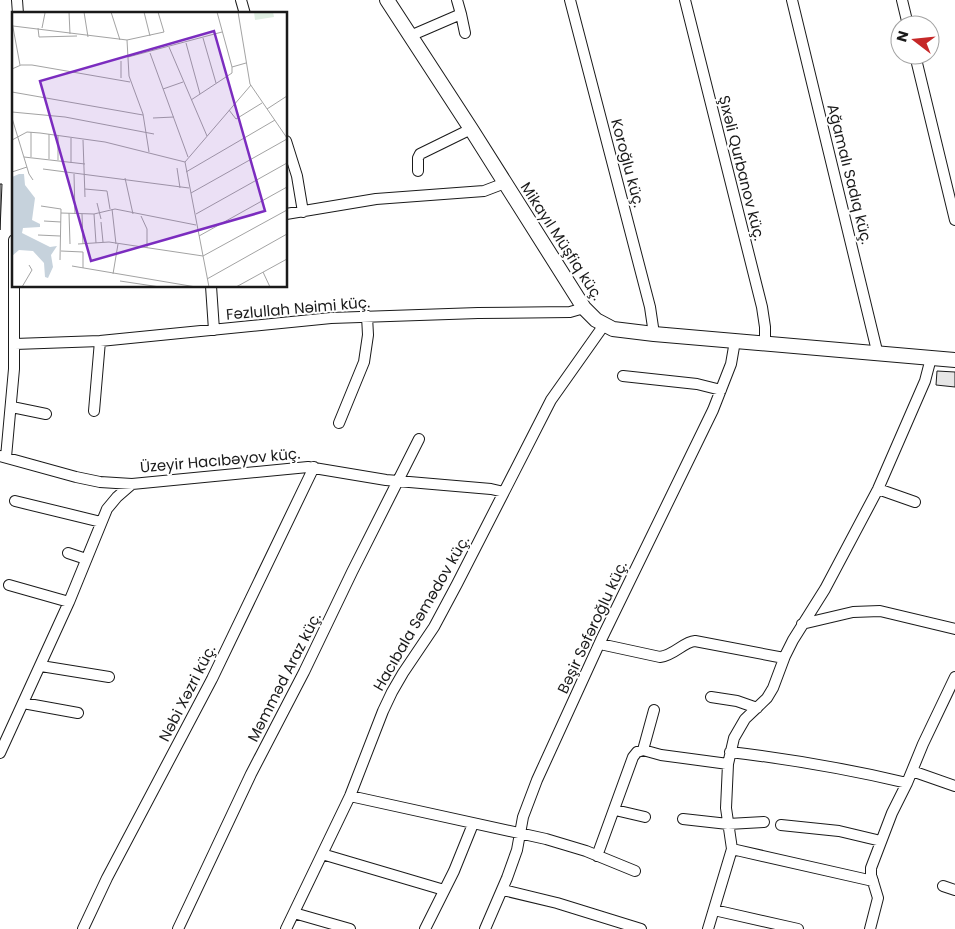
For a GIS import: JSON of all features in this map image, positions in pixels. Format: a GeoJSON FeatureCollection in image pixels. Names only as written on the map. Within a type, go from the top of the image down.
{"type":"FeatureCollection","features":[{"type":"Feature","properties":{"kind":"main road","name":"Mikayıl Müşfiq küç."},"geometry":{"type":"LineString","coordinates":[[386,0],[471,129],[584,308],[604,325],[623,331],[955,360]]}},
{"type":"Feature","properties":{"kind":"street"},"geometry":{"type":"LineString","coordinates":[[457,0],[465,33]]}},
{"type":"Feature","properties":{"kind":"street","name":"Koroğlu küç."},"geometry":{"type":"LineString","coordinates":[[570,0],[650,307],[654,334]]}},
{"type":"Feature","properties":{"kind":"street","name":"Şıxəli Qurbanov küç."},"geometry":{"type":"LineString","coordinates":[[685,0],[762,307],[765,344]]}},
{"type":"Feature","properties":{"kind":"street","name":"Ağamalı Sadıq küç."},"geometry":{"type":"LineString","coordinates":[[792,0],[878,354]]}},
{"type":"Feature","properties":{"kind":"street"},"geometry":{"type":"LineString","coordinates":[[902,0],[906,15]]}},
{"type":"Feature","properties":{"kind":"street"},"geometry":{"type":"LineString","coordinates":[[410,36],[461,14]]}},
{"type":"Feature","properties":{"kind":"street"},"geometry":{"type":"LineString","coordinates":[[917,65],[955,220]]}},
{"type":"Feature","properties":{"kind":"street"},"geometry":{"type":"LineString","coordinates":[[418,171],[420,154],[471,129]]}},
{"type":"Feature","properties":{"kind":"street"},"geometry":{"type":"LineString","coordinates":[[289,158],[303,212]]}},
{"type":"Feature","properties":{"kind":"street"},"geometry":{"type":"LineString","coordinates":[[288,214],[376,199],[484,191],[505,183]]}},
{"type":"Feature","properties":{"kind":"street"},"geometry":{"type":"LineString","coordinates":[[3,457],[12,407],[15,344],[14,288]]}},
{"type":"Feature","properties":{"kind":"street"},"geometry":{"type":"LineString","coordinates":[[211,288],[214,330]]}},
{"type":"Feature","properties":{"kind":"street","name":"Fəzlullah Nəimi küç."},"geometry":{"type":"LineString","coordinates":[[15,344],[100,341],[331,318],[570,312],[584,308]]}},
{"type":"Feature","properties":{"kind":"street"},"geometry":{"type":"LineString","coordinates":[[339,423],[367,351],[367,316]]}},
{"type":"Feature","properties":{"kind":"street","name":"Hacıbala Səmədov küç."},"geometry":{"type":"LineString","coordinates":[[286,929],[350,796],[392,692],[434,627],[551,400],[604,325]]}},
{"type":"Feature","properties":{"kind":"street"},"geometry":{"type":"LineString","coordinates":[[94,411],[100,341]]}},
{"type":"Feature","properties":{"kind":"street","name":"Bəşir Səfəroğlu küç."},"geometry":{"type":"LineString","coordinates":[[485,929],[517,850],[523,817],[536,780],[694,450],[731,364],[735,341]]}},
{"type":"Feature","properties":{"kind":"street"},"geometry":{"type":"LineString","coordinates":[[708,929],[732,848],[726,808],[728,764],[734,738],[745,719],[767,698],[773,688],[784,658],[802,624],[825,589],[878,489],[925,381],[931,358]]}},
{"type":"Feature","properties":{"kind":"street"},"geometry":{"type":"LineString","coordinates":[[623,376],[697,384],[721,390]]}},
{"type":"Feature","properties":{"kind":"street"},"geometry":{"type":"LineString","coordinates":[[12,407],[46,414]]}},
{"type":"Feature","properties":{"kind":"street","name":"Məmməd Araz küç."},"geometry":{"type":"LineString","coordinates":[[178,929],[244,790],[419,440]]}},
{"type":"Feature","properties":{"kind":"street","name":"Üzeyir Hacıbəyov küç."},"geometry":{"type":"LineString","coordinates":[[3,457],[100,482],[132,484],[314,468],[397,482],[491,489],[504,492]]}},
{"type":"Feature","properties":{"kind":"street","name":"Nəbi Xəzri küç."},"geometry":{"type":"LineString","coordinates":[[83,929],[107,878],[212,679],[314,468]]}},
{"type":"Feature","properties":{"kind":"street"},"geometry":{"type":"LineString","coordinates":[[0,752],[41,666],[107,509],[116,496],[132,484]]}},
{"type":"Feature","properties":{"kind":"street"},"geometry":{"type":"LineString","coordinates":[[878,489],[915,502]]}},
{"type":"Feature","properties":{"kind":"street"},"geometry":{"type":"LineString","coordinates":[[16,501],[102,522]]}},
{"type":"Feature","properties":{"kind":"street"},"geometry":{"type":"LineString","coordinates":[[68,553],[86,559]]}},
{"type":"Feature","properties":{"kind":"street"},"geometry":{"type":"LineString","coordinates":[[9,585],[69,602]]}},
{"type":"Feature","properties":{"kind":"street"},"geometry":{"type":"LineString","coordinates":[[802,624],[853,612],[880,611],[955,629]]}},
{"type":"Feature","properties":{"kind":"street"},"geometry":{"type":"LineString","coordinates":[[600,644],[660,657],[670,655],[689,642],[695,641],[784,658]]}},
{"type":"Feature","properties":{"kind":"street"},"geometry":{"type":"LineString","coordinates":[[41,666],[109,676]]}},
{"type":"Feature","properties":{"kind":"street"},"geometry":{"type":"LineString","coordinates":[[870,929],[878,898],[872,876],[881,841],[923,744],[955,677]]}},
{"type":"Feature","properties":{"kind":"street"},"geometry":{"type":"LineString","coordinates":[[711,697],[737,701],[757,708]]}},
{"type":"Feature","properties":{"kind":"street"},"geometry":{"type":"LineString","coordinates":[[23,703],[78,713]]}},
{"type":"Feature","properties":{"kind":"street"},"geometry":{"type":"LineString","coordinates":[[643,750],[654,710]]}},
{"type":"Feature","properties":{"kind":"street"},"geometry":{"type":"LineString","coordinates":[[597,856],[633,756],[637,752],[643,750],[661,755],[728,764]]}},
{"type":"Feature","properties":{"kind":"street"},"geometry":{"type":"LineString","coordinates":[[730,752],[857,771],[907,783]]}},
{"type":"Feature","properties":{"kind":"street"},"geometry":{"type":"LineString","coordinates":[[912,771],[955,786]]}},
{"type":"Feature","properties":{"kind":"street"},"geometry":{"type":"LineString","coordinates":[[350,796],[574,847],[635,871]]}},
{"type":"Feature","properties":{"kind":"street"},"geometry":{"type":"LineString","coordinates":[[615,810],[645,817]]}},
{"type":"Feature","properties":{"kind":"street"},"geometry":{"type":"LineString","coordinates":[[682,819],[728,824],[764,822]]}},
{"type":"Feature","properties":{"kind":"street"},"geometry":{"type":"LineString","coordinates":[[425,929],[473,824]]}},
{"type":"Feature","properties":{"kind":"street"},"geometry":{"type":"LineString","coordinates":[[781,825],[840,831],[881,841]]}},
{"type":"Feature","properties":{"kind":"street"},"geometry":{"type":"LineString","coordinates":[[732,848],[744,853],[872,876]]}},
{"type":"Feature","properties":{"kind":"street"},"geometry":{"type":"LineString","coordinates":[[322,854],[444,890]]}},
{"type":"Feature","properties":{"kind":"street"},"geometry":{"type":"LineString","coordinates":[[943,886],[955,890]]}},
{"type":"Feature","properties":{"kind":"street"},"geometry":{"type":"LineString","coordinates":[[502,890],[558,903],[642,929]]}},
{"type":"Feature","properties":{"kind":"street"},"geometry":{"type":"LineString","coordinates":[[714,910],[798,929]]}},
{"type":"Feature","properties":{"kind":"street"},"geometry":{"type":"LineString","coordinates":[[294,913],[350,929]]}},
{"type":"Feature","properties":{"kind":"building"},"geometry":{"type":"Polygon","coordinates":[[[0,184],[2,184],[0,230],[0,184]]]}},
{"type":"Feature","properties":{"kind":"building"},"geometry":{"type":"Polygon","coordinates":[[[937,371],[955,372],[955,387],[936,385],[937,371]]]}}]}
